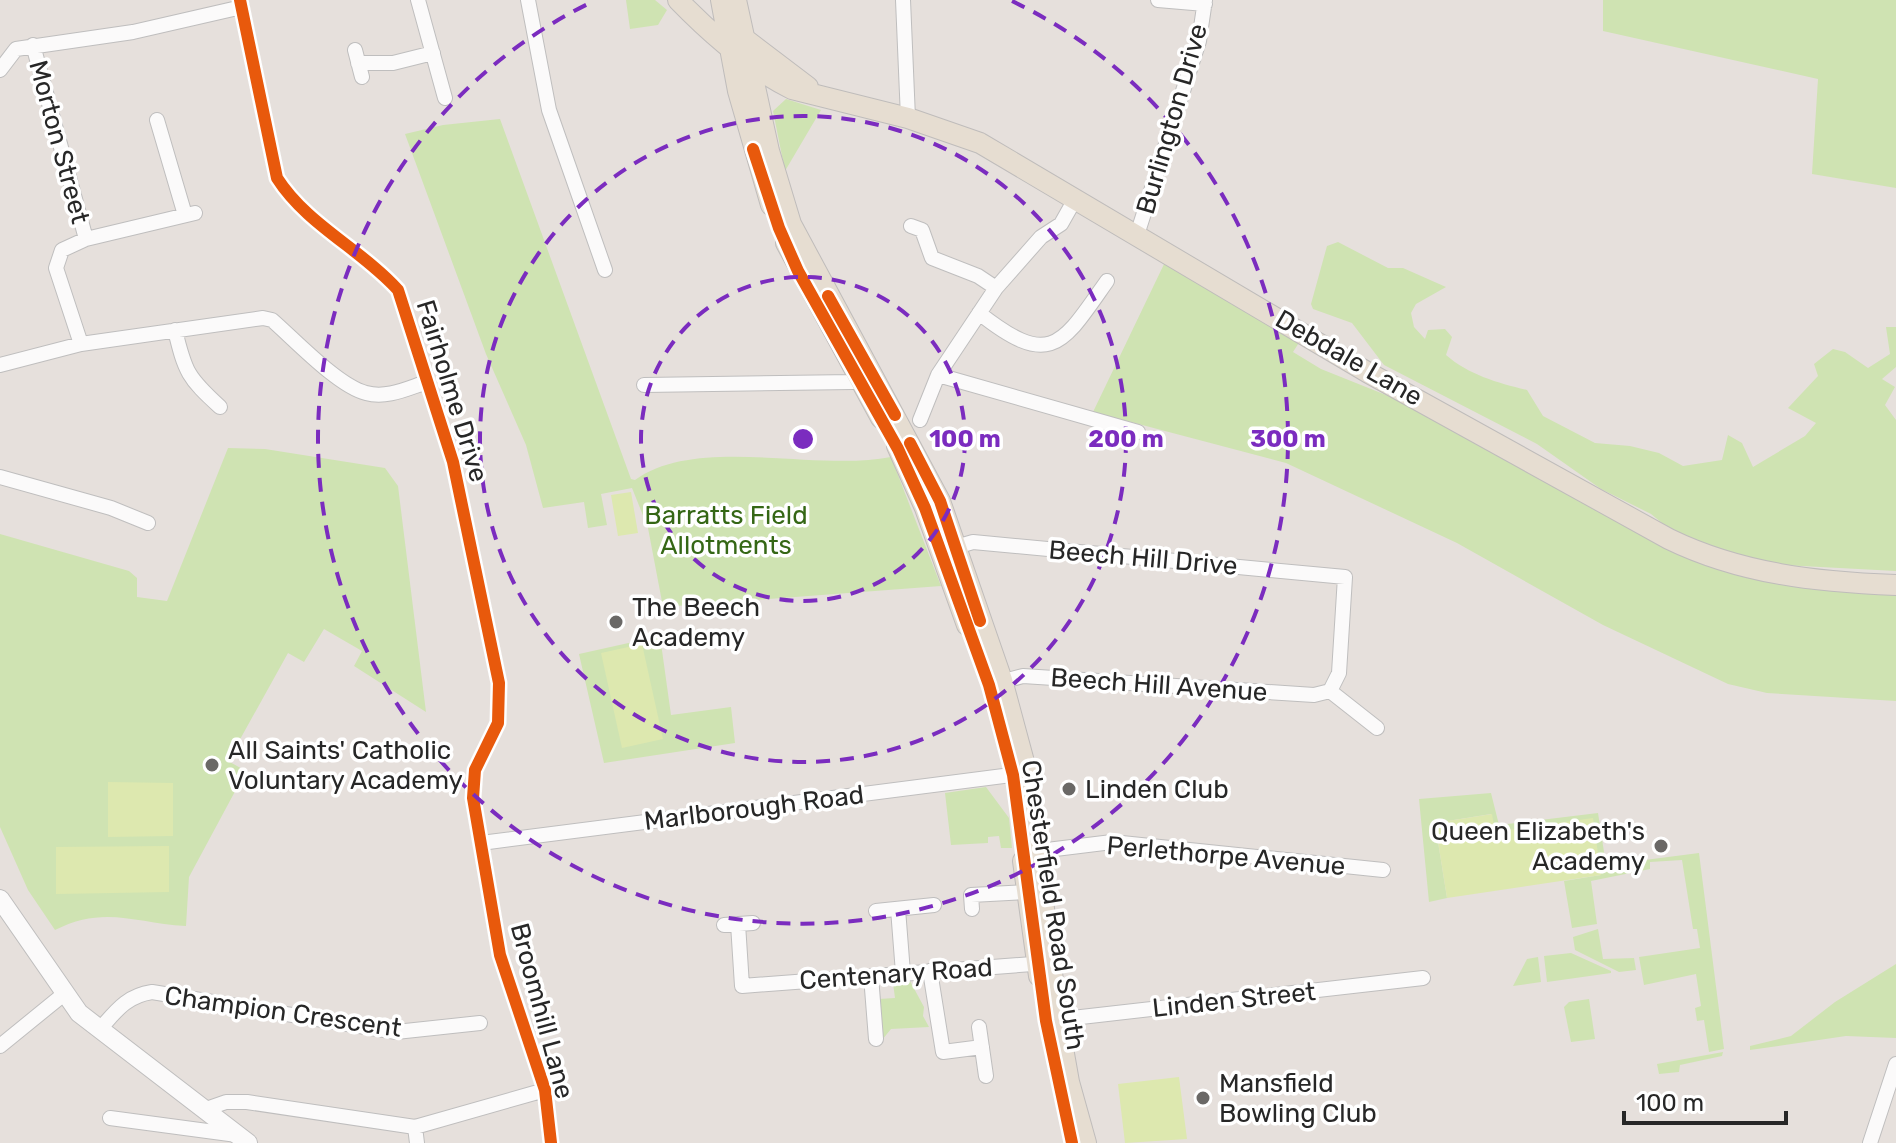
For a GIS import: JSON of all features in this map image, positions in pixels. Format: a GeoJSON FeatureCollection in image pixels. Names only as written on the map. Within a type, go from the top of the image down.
{"type":"FeatureCollection","features":[{"type":"Feature","properties":{"kind":"main road"},"geometry":{"type":"LineString","coordinates":[[678,0],[736,42]]}},
{"type":"Feature","properties":{"kind":"main road"},"geometry":{"type":"LineString","coordinates":[[691,0],[723,22],[736,42]]}},
{"type":"Feature","properties":{"kind":"main road"},"geometry":{"type":"LineString","coordinates":[[721,0],[723,22]]}},
{"type":"Feature","properties":{"kind":"main road"},"geometry":{"type":"LineString","coordinates":[[736,0],[736,42]]}},
{"type":"Feature","properties":{"kind":"main road","name":"Chesterfield Road South"},"geometry":{"type":"LineString","coordinates":[[736,42],[750,63],[760,115],[791,224],[865,375]]}},
{"type":"Feature","properties":{"kind":"main road","name":"Chesterfield Road South"},"geometry":{"type":"LineString","coordinates":[[736,42],[753,149],[779,228],[798,271],[940,501],[949,549],[973,603],[1020,774],[1052,1020],[1081,1143]]}},
{"type":"Feature","properties":{"kind":"main road","name":"Debdale Lane"},"geometry":{"type":"LineString","coordinates":[[736,42],[814,92]]}},
{"type":"Feature","properties":{"kind":"main road","name":"Debdale Lane"},"geometry":{"type":"LineString","coordinates":[[750,63],[792,89],[814,92],[908,118],[980,143],[1136,238],[1273,313],[1367,372],[1707,558],[1747,570],[1896,585]]}},
{"type":"Feature","properties":{"kind":"main road"},"geometry":{"type":"LineString","coordinates":[[760,115],[774,94],[792,89]]}},
{"type":"Feature","properties":{"kind":"main road","name":"Chesterfield Road South"},"geometry":{"type":"LineString","coordinates":[[1029,852],[1027,892],[1044,963]]}},
{"type":"Feature","properties":{"kind":"street"},"geometry":{"type":"LineString","coordinates":[[418,0],[445,98]]}},
{"type":"Feature","properties":{"kind":"street"},"geometry":{"type":"LineString","coordinates":[[528,0],[549,110],[605,270]]}},
{"type":"Feature","properties":{"kind":"street"},"geometry":{"type":"LineString","coordinates":[[903,0],[908,118]]}},
{"type":"Feature","properties":{"kind":"street"},"geometry":{"type":"LineString","coordinates":[[1158,0],[1205,2]]}},
{"type":"Feature","properties":{"kind":"street","name":"Burlington Drive"},"geometry":{"type":"LineString","coordinates":[[1136,238],[1199,41],[1205,2]]}},
{"type":"Feature","properties":{"kind":"street"},"geometry":{"type":"LineString","coordinates":[[0,70],[9,54],[33,45],[133,32],[241,4]]}},
{"type":"Feature","properties":{"kind":"street","name":"Fairholme Drive"},"geometry":{"type":"LineString","coordinates":[[241,4],[277,178],[292,202],[380,271],[398,290],[453,462],[471,534],[499,683],[498,723],[475,770],[473,798],[481,843]]}},
{"type":"Feature","properties":{"kind":"street","name":"Morton Street"},"geometry":{"type":"LineString","coordinates":[[33,45],[86,239]]}},
{"type":"Feature","properties":{"kind":"street"},"geometry":{"type":"LineString","coordinates":[[358,64],[393,63],[433,53]]}},
{"type":"Feature","properties":{"kind":"street"},"geometry":{"type":"LineString","coordinates":[[81,344],[56,268],[62,250],[86,239],[190,214],[157,120]]}},
{"type":"Feature","properties":{"kind":"street"},"geometry":{"type":"LineString","coordinates":[[920,420],[938,375],[996,288],[1041,237],[1061,224],[1074,201]]}},
{"type":"Feature","properties":{"kind":"street"},"geometry":{"type":"LineString","coordinates":[[911,226],[922,230],[932,258],[978,276],[996,288]]}},
{"type":"Feature","properties":{"kind":"street"},"geometry":{"type":"LineString","coordinates":[[979,313],[1019,340],[1040,346],[1067,336],[1087,302],[1107,281]]}},
{"type":"Feature","properties":{"kind":"street"},"geometry":{"type":"LineString","coordinates":[[0,365],[81,344],[263,318],[272,320],[352,387],[368,394],[390,394],[427,382]]}},
{"type":"Feature","properties":{"kind":"street"},"geometry":{"type":"LineString","coordinates":[[175,330],[185,369],[193,382],[220,407]]}},
{"type":"Feature","properties":{"kind":"street"},"geometry":{"type":"LineString","coordinates":[[644,385],[853,382],[865,375]]}},
{"type":"Feature","properties":{"kind":"street"},"geometry":{"type":"LineString","coordinates":[[938,375],[1138,432]]}},
{"type":"Feature","properties":{"kind":"street"},"geometry":{"type":"LineString","coordinates":[[0,477],[111,508],[148,523]]}},
{"type":"Feature","properties":{"kind":"street","name":"Beech Hill Drive"},"geometry":{"type":"LineString","coordinates":[[949,549],[973,542],[1345,577],[1339,673],[1330,691]]}},
{"type":"Feature","properties":{"kind":"street","name":"Beech Hill Avenue"},"geometry":{"type":"LineString","coordinates":[[995,682],[1023,676],[1314,695],[1330,691]]}},
{"type":"Feature","properties":{"kind":"street"},"geometry":{"type":"LineString","coordinates":[[1330,691],[1377,728]]}},
{"type":"Feature","properties":{"kind":"street","name":"Marlborough Road"},"geometry":{"type":"LineString","coordinates":[[481,843],[1020,774]]}},
{"type":"Feature","properties":{"kind":"street","name":"Perlethorpe Avenue"},"geometry":{"type":"LineString","coordinates":[[1029,852],[1112,842],[1383,870]]}},
{"type":"Feature","properties":{"kind":"street","name":"Broomhill Lane"},"geometry":{"type":"LineString","coordinates":[[481,843],[505,954],[535,1046],[545,1090],[551,1143]]}},
{"type":"Feature","properties":{"kind":"street"},"geometry":{"type":"LineString","coordinates":[[972,909],[971,895],[1027,892]]}},
{"type":"Feature","properties":{"kind":"street"},"geometry":{"type":"LineString","coordinates":[[0,899],[64,994],[100,1029],[243,1139]]}},
{"type":"Feature","properties":{"kind":"street"},"geometry":{"type":"LineString","coordinates":[[876,911],[934,905]]}},
{"type":"Feature","properties":{"kind":"street"},"geometry":{"type":"LineString","coordinates":[[898,909],[903,973]]}},
{"type":"Feature","properties":{"kind":"street","name":"Centenary Road"},"geometry":{"type":"LineString","coordinates":[[738,924],[742,986],[1044,963]]}},
{"type":"Feature","properties":{"kind":"street"},"geometry":{"type":"LineString","coordinates":[[930,971],[943,1052],[982,1047]]}},
{"type":"Feature","properties":{"kind":"street"},"geometry":{"type":"LineString","coordinates":[[871,976],[876,1039]]}},
{"type":"Feature","properties":{"kind":"street","name":"Linden Street"},"geometry":{"type":"LineString","coordinates":[[1052,1020],[1423,978]]}},
{"type":"Feature","properties":{"kind":"street","name":"Champion Crescent"},"geometry":{"type":"LineString","coordinates":[[100,1029],[124,1001],[136,994],[152,992],[396,1032],[480,1023]]}},
{"type":"Feature","properties":{"kind":"street"},"geometry":{"type":"LineString","coordinates":[[0,1046],[64,994]]}},
{"type":"Feature","properties":{"kind":"street"},"geometry":{"type":"LineString","coordinates":[[979,1027],[986,1076]]}},
{"type":"Feature","properties":{"kind":"street"},"geometry":{"type":"LineString","coordinates":[[1870,1143],[1896,1064]]}},
{"type":"Feature","properties":{"kind":"street"},"geometry":{"type":"LineString","coordinates":[[206,1109],[226,1102],[247,1102],[415,1127],[545,1090]]}},
{"type":"Feature","properties":{"kind":"street"},"geometry":{"type":"LineString","coordinates":[[110,1118],[243,1139]]}},
{"type":"Feature","properties":{"kind":"street"},"geometry":{"type":"LineString","coordinates":[[415,1127],[417,1143]]}},
{"type":"Feature","properties":{"kind":"green space"},"geometry":{"type":"Polygon","coordinates":[[[626,0],[655,0],[667,10],[658,25],[630,29],[626,0]]]}},
{"type":"Feature","properties":{"kind":"green space"},"geometry":{"type":"Polygon","coordinates":[[[1603,0],[1896,0],[1896,188],[1812,174],[1818,79],[1603,31],[1603,0]]]}},
{"type":"Feature","properties":{"kind":"green space"},"geometry":{"type":"Polygon","coordinates":[[[786,99],[821,110],[785,171],[773,111],[786,99]]]}},
{"type":"Feature","properties":{"kind":"green space","name":"Barratts Field Allotments"},"geometry":{"type":"Polygon","coordinates":[[[500,119],[631,479],[635,480],[661,467],[723,457],[828,461],[891,457],[941,586],[663,607],[648,528],[632,488],[601,494],[607,525],[588,528],[584,502],[543,508],[526,445],[486,354],[405,134],[443,125],[500,119]]]}},
{"type":"Feature","properties":{"kind":"green space"},"geometry":{"type":"Polygon","coordinates":[[[1338,242],[1388,268],[1403,268],[1446,287],[1416,304],[1411,313],[1414,327],[1425,339],[1428,330],[1445,329],[1452,337],[1446,355],[1464,368],[1527,390],[1543,416],[1595,443],[1630,446],[1659,453],[1683,466],[1722,460],[1728,435],[1742,443],[1753,467],[1805,436],[1816,423],[1788,408],[1818,376],[1814,364],[1833,349],[1845,352],[1868,368],[1890,354],[1886,327],[1896,327],[1896,367],[1882,379],[1895,387],[1885,405],[1896,420],[1896,571],[1764,564],[1673,532],[1651,514],[1601,489],[1537,444],[1384,365],[1352,323],[1313,309],[1311,304],[1327,246],[1338,242]]]}},
{"type":"Feature","properties":{"kind":"green space"},"geometry":{"type":"Polygon","coordinates":[[[1166,260],[1302,338],[1293,352],[1321,369],[1426,411],[1716,567],[1773,583],[1896,593],[1896,701],[1767,693],[1728,684],[1603,625],[1457,543],[1286,463],[1093,412],[1166,260]]]}},
{"type":"Feature","properties":{"kind":"green space","name":"All Saints' Catholic Voluntary Academy"},"geometry":{"type":"Polygon","coordinates":[[[228,448],[265,449],[385,468],[398,486],[426,712],[354,666],[362,651],[324,629],[304,662],[288,653],[228,761],[246,771],[189,877],[186,926],[105,917],[89,918],[55,930],[28,890],[0,827],[0,534],[129,571],[137,578],[137,597],[167,601],[228,448]]]}},
{"type":"Feature","properties":{"kind":"green space"},"geometry":{"type":"Polygon","coordinates":[[[631,492],[638,533],[618,536],[611,495],[631,492]]]}},
{"type":"Feature","properties":{"kind":"green space"},"geometry":{"type":"Polygon","coordinates":[[[660,636],[671,715],[731,707],[735,743],[604,763],[579,654],[660,636]]]}},
{"type":"Feature","properties":{"kind":"green space"},"geometry":{"type":"Polygon","coordinates":[[[642,644],[663,739],[622,748],[601,653],[642,644]]]}},
{"type":"Feature","properties":{"kind":"green space"},"geometry":{"type":"Polygon","coordinates":[[[108,782],[173,783],[173,836],[108,837],[108,782]]]}},
{"type":"Feature","properties":{"kind":"green space"},"geometry":{"type":"Polygon","coordinates":[[[986,787],[1009,818],[1012,848],[1001,848],[999,836],[988,837],[988,843],[951,845],[945,793],[986,787]]]}},
{"type":"Feature","properties":{"kind":"green space"},"geometry":{"type":"Polygon","coordinates":[[[1491,793],[1499,825],[1598,813],[1606,865],[1699,853],[1724,1049],[1709,1052],[1704,1020],[1697,1021],[1695,1008],[1701,1006],[1696,974],[1644,985],[1639,957],[1700,948],[1697,929],[1693,929],[1682,860],[1650,862],[1650,869],[1591,881],[1597,924],[1572,928],[1564,881],[1601,875],[1495,833],[1491,814],[1435,823],[1447,898],[1429,902],[1419,799],[1491,793]]]}},
{"type":"Feature","properties":{"kind":"green space"},"geometry":{"type":"Polygon","coordinates":[[[1492,814],[1495,832],[1593,818],[1601,875],[1447,898],[1435,823],[1492,814]]]}},
{"type":"Feature","properties":{"kind":"green space"},"geometry":{"type":"Polygon","coordinates":[[[169,846],[169,892],[56,894],[56,847],[169,846]]]}},
{"type":"Feature","properties":{"kind":"green space"},"geometry":{"type":"Polygon","coordinates":[[[1598,929],[1603,959],[1634,958],[1636,970],[1619,972],[1575,950],[1573,937],[1598,929]]]}},
{"type":"Feature","properties":{"kind":"green space"},"geometry":{"type":"Polygon","coordinates":[[[1571,953],[1611,973],[1547,982],[1544,956],[1571,953]]]}},
{"type":"Feature","properties":{"kind":"green space"},"geometry":{"type":"Polygon","coordinates":[[[1538,957],[1541,982],[1513,986],[1527,959],[1538,957]]]}},
{"type":"Feature","properties":{"kind":"green space"},"geometry":{"type":"Polygon","coordinates":[[[1896,964],[1896,1038],[1846,1036],[1750,1050],[1750,1046],[1791,1036],[1835,1002],[1896,964]]]}},
{"type":"Feature","properties":{"kind":"green space"},"geometry":{"type":"Polygon","coordinates":[[[910,981],[924,1007],[923,1016],[929,1027],[891,1029],[882,1040],[879,999],[895,998],[893,983],[910,981]]]}},
{"type":"Feature","properties":{"kind":"green space"},"geometry":{"type":"Polygon","coordinates":[[[1589,999],[1595,1039],[1571,1042],[1564,1007],[1569,1002],[1589,999]]]}},
{"type":"Feature","properties":{"kind":"green space"},"geometry":{"type":"Polygon","coordinates":[[[1723,1052],[1722,1056],[1680,1065],[1679,1072],[1659,1074],[1657,1064],[1723,1052]]]}},
{"type":"Feature","properties":{"kind":"green space"},"geometry":{"type":"Polygon","coordinates":[[[1179,1077],[1187,1139],[1125,1143],[1118,1084],[1179,1077]]]}},
{"type":"Feature","properties":{"kind":"cycle path"},"geometry":{"type":"LineString","coordinates":[[240,0],[277,178],[303,210],[398,290],[453,462],[499,683],[498,723],[475,770],[473,798],[500,955],[545,1090],[551,1143]]}},
{"type":"Feature","properties":{"kind":"cycle path"},"geometry":{"type":"LineString","coordinates":[[753,149],[779,228],[798,271],[898,449],[925,508],[989,685],[1013,775],[1046,1021],[1072,1143]]}},
{"type":"Feature","properties":{"kind":"cycle path"},"geometry":{"type":"LineString","coordinates":[[828,296],[895,415]]}},
{"type":"Feature","properties":{"kind":"cycle path"},"geometry":{"type":"LineString","coordinates":[[910,443],[940,501],[980,621]]}},
{"type":"Feature","properties":{"kind":"place","name":"The Beech Academy"},"geometry":{"type":"Point","coordinates":[616,622]}},
{"type":"Feature","properties":{"kind":"place","name":"All Saints' Catholic Voluntary Academy"},"geometry":{"type":"Point","coordinates":[212,765]}},
{"type":"Feature","properties":{"kind":"place","name":"Linden Club"},"geometry":{"type":"Point","coordinates":[1069,789]}},
{"type":"Feature","properties":{"kind":"place","name":"Queen Elizabeth's Academy"},"geometry":{"type":"Point","coordinates":[1661,846]}},
{"type":"Feature","properties":{"kind":"place","name":"Mansfield Bowling Club"},"geometry":{"type":"Point","coordinates":[1203,1098]}}]}
